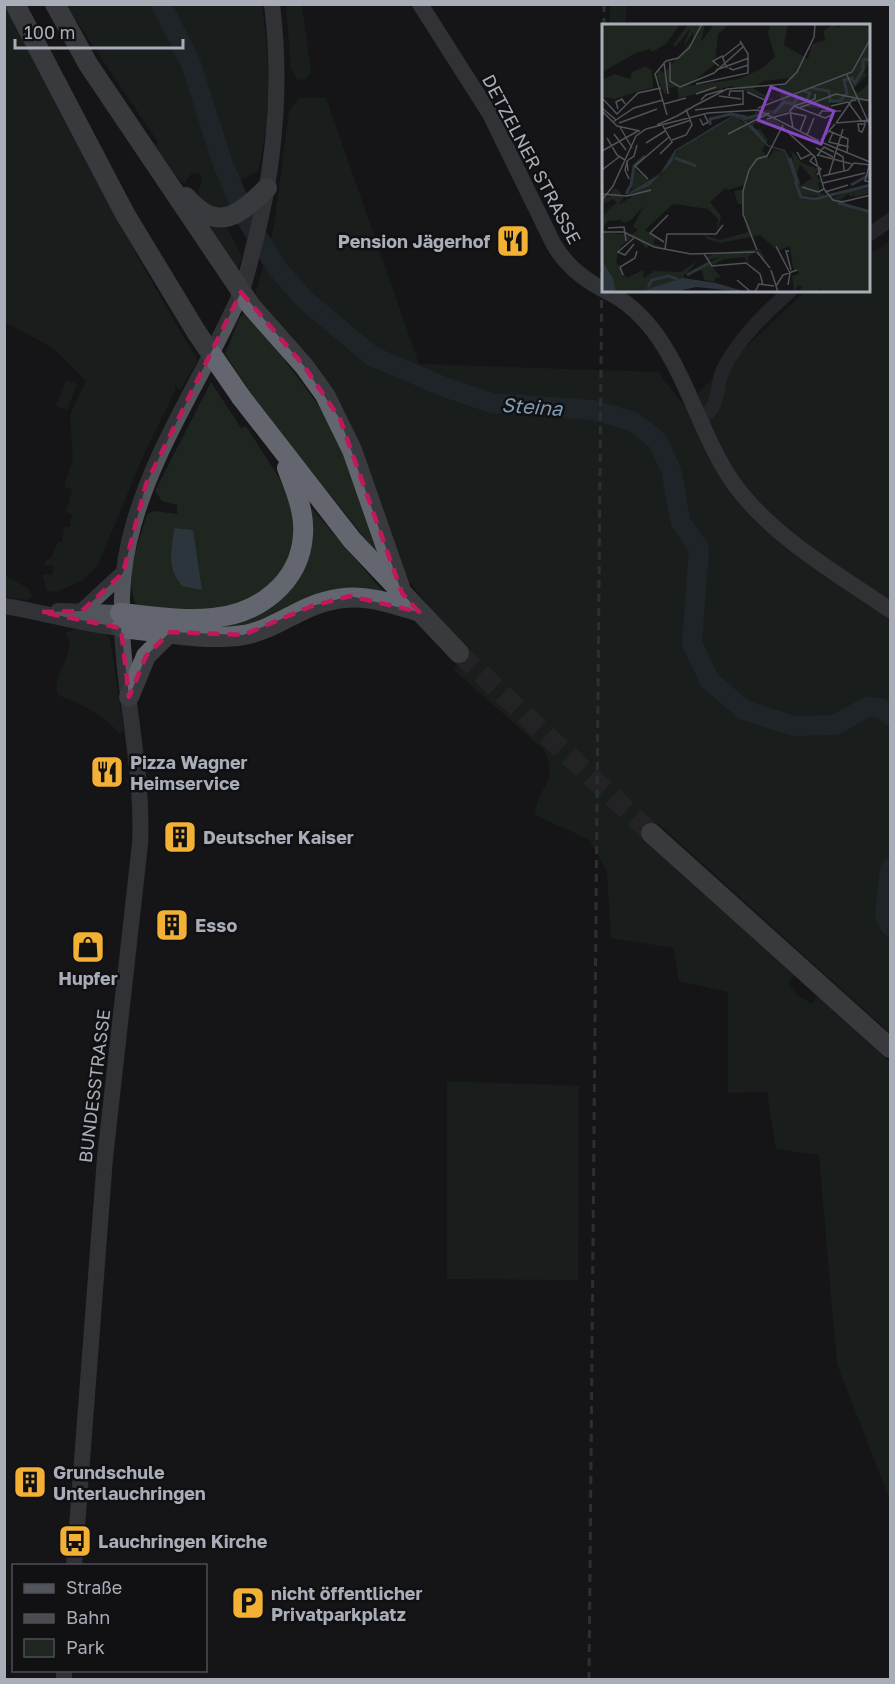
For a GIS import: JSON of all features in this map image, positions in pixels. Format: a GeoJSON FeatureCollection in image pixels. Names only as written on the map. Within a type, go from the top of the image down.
{"type":"FeatureCollection","features":[{"type":"Feature","properties":{"kind":"highway"},"geometry":{"type":"LineString","coordinates":[[15,4],[119,205],[176,302],[241,397],[346,533],[459,653]]}},
{"type":"Feature","properties":{"kind":"highway"},"geometry":{"type":"LineString","coordinates":[[56,4],[184,195],[200,212],[220,218],[240,213],[263,196]]}},
{"type":"Feature","properties":{"kind":"highway"},"geometry":{"type":"LineString","coordinates":[[56,4],[88,64],[241,292],[304,366],[340,419],[402,593]]}},
{"type":"Feature","properties":{"kind":"highway"},"geometry":{"type":"LineString","coordinates":[[121,621],[231,616],[268,599],[282,586],[300,553],[303,533],[302,513],[283,454]]}},
{"type":"Feature","properties":{"kind":"highway"},"geometry":{"type":"LineString","coordinates":[[121,621],[170,632],[243,635],[271,627],[319,603],[350,596],[379,600],[419,612]]}},
{"type":"Feature","properties":{"kind":"highway"},"geometry":{"type":"LineString","coordinates":[[129,697],[146,656],[170,632]]}},
{"type":"Feature","properties":{"kind":"highway"},"geometry":{"type":"LineString","coordinates":[[651,833],[891,1048]]}},
{"type":"Feature","properties":{"kind":"main road","name":"BUNDESSTRASSE"},"geometry":{"type":"LineString","coordinates":[[74,1564],[105,1158],[140,844],[141,793],[121,621],[123,573],[133,526],[146,484],[241,292],[249,262],[276,139],[278,92],[272,4]]}},
{"type":"Feature","properties":{"kind":"main road","name":"DETZELNER STRASSE"},"geometry":{"type":"LineString","coordinates":[[420,4],[490,114],[554,245],[566,263],[579,275],[602,289]]}},
{"type":"Feature","properties":{"kind":"main road","name":"DETZELNER STRASSE"},"geometry":{"type":"LineString","coordinates":[[607,292],[634,308],[656,330],[700,420],[737,488],[772,525],[891,610]]}},
{"type":"Feature","properties":{"kind":"main road"},"geometry":{"type":"LineString","coordinates":[[82,611],[123,573]]}},
{"type":"Feature","properties":{"kind":"main road"},"geometry":{"type":"LineString","coordinates":[[4,606],[41,612],[79,622],[121,621]]}},
{"type":"Feature","properties":{"kind":"main road"},"geometry":{"type":"LineString","coordinates":[[41,612],[82,611],[121,621]]}},
{"type":"Feature","properties":{"kind":"street"},"geometry":{"type":"LineString","coordinates":[[871,233],[891,220]]}},
{"type":"Feature","properties":{"kind":"street"},"geometry":{"type":"LineString","coordinates":[[700,420],[716,406],[723,369],[758,321],[789,292]]}},
{"type":"Feature","properties":{"kind":"highlighted area"},"geometry":{"type":"Polygon","coordinates":[[[241,292],[304,366],[340,419],[402,593],[419,612],[350,596],[312,606],[243,635],[170,632],[146,656],[129,697],[121,628],[41,612],[82,611],[123,573],[146,484],[241,292]]]}},
{"type":"Feature","properties":{"kind":"green space"},"geometry":{"type":"Polygon","coordinates":[[[5,4],[146,273],[198,360],[180,391],[175,385],[175,391],[143,456],[99,563],[85,579],[57,592],[47,591],[42,574],[52,575],[54,566],[44,565],[46,560],[51,558],[58,542],[62,542],[64,527],[70,527],[72,514],[66,512],[72,489],[64,487],[73,459],[70,415],[86,381],[53,348],[5,322],[5,4]]]}},
{"type":"Feature","properties":{"kind":"green space"},"geometry":{"type":"Polygon","coordinates":[[[66,5],[262,5],[267,46],[267,109],[258,171],[238,181],[245,198],[227,207],[216,207],[197,198],[202,179],[199,173],[191,174],[184,184],[179,180],[155,146],[158,142],[66,5]]]}},
{"type":"Feature","properties":{"kind":"green space"},"geometry":{"type":"Polygon","coordinates":[[[286,5],[302,5],[311,72],[306,79],[297,80],[291,68],[286,5]]]}},
{"type":"Feature","properties":{"kind":"green space"},"geometry":{"type":"Polygon","coordinates":[[[610,5],[626,5],[626,24],[610,24],[610,5]]]}},
{"type":"Feature","properties":{"kind":"green space"},"geometry":{"type":"Polygon","coordinates":[[[299,98],[326,98],[419,364],[658,372],[684,406],[806,292],[871,292],[871,253],[890,241],[890,1033],[659,824],[645,841],[794,975],[788,984],[797,995],[812,1004],[819,996],[890,1063],[890,1500],[837,1364],[819,1155],[776,1149],[767,1092],[728,1093],[728,992],[679,981],[674,948],[611,938],[607,872],[590,840],[535,815],[550,770],[544,750],[453,669],[475,655],[436,615],[408,580],[398,561],[371,483],[255,295],[274,227],[289,111],[299,98]]]}},
{"type":"Feature","properties":{"kind":"green space"},"geometry":{"type":"Polygon","coordinates":[[[200,216],[224,222],[242,257],[237,271],[200,216]]]}},
{"type":"Feature","properties":{"kind":"green space"},"geometry":{"type":"Polygon","coordinates":[[[244,314],[269,338],[328,421],[339,442],[368,523],[380,549],[375,551],[261,408],[225,354],[240,317],[244,314]]]}},
{"type":"Feature","properties":{"kind":"green space"},"geometry":{"type":"Polygon","coordinates":[[[66,380],[77,384],[67,410],[56,406],[66,380]]]}},
{"type":"Feature","properties":{"kind":"green space"},"geometry":{"type":"Polygon","coordinates":[[[211,382],[241,428],[246,426],[286,489],[296,529],[286,568],[260,597],[203,613],[137,606],[133,595],[132,572],[147,514],[154,511],[177,514],[177,505],[162,501],[155,491],[211,382]]]}},
{"type":"Feature","properties":{"kind":"green space"},"geometry":{"type":"Polygon","coordinates":[[[309,505],[387,596],[223,631],[140,620],[269,607],[309,505]]]}},
{"type":"Feature","properties":{"kind":"green space"},"geometry":{"type":"Polygon","coordinates":[[[5,575],[29,589],[32,597],[26,600],[5,597],[5,575]]]}},
{"type":"Feature","properties":{"kind":"green space"},"geometry":{"type":"Polygon","coordinates":[[[78,628],[105,634],[110,639],[124,732],[119,733],[91,710],[58,695],[58,679],[69,648],[69,641],[65,633],[78,628]]]}},
{"type":"Feature","properties":{"kind":"green space"},"geometry":{"type":"Polygon","coordinates":[[[447,1081],[579,1086],[578,1280],[447,1279],[447,1081]]]}},
{"type":"Feature","properties":{"kind":"shaded area"},"geometry":{"type":"Polygon","coordinates":[[[174,528],[193,530],[202,590],[182,586],[177,579],[171,558],[174,528]]]}},
{"type":"Feature","properties":{"kind":"waterway","name":"Steina"},"geometry":{"type":"LineString","coordinates":[[161,4],[191,64],[223,164],[247,220],[277,268],[305,300],[372,356],[442,386],[492,403],[593,410],[632,421],[657,440],[671,470],[681,523],[699,548],[692,643],[709,680],[744,710],[794,726],[835,725],[867,707],[881,708],[890,715]]}},
{"type":"Feature","properties":{"kind":"waterway","name":"Steina"},"geometry":{"type":"LineString","coordinates":[[890,869],[885,915],[890,926]]}},
{"type":"Feature","properties":{"kind":"tunnel"},"geometry":{"type":"LineString","coordinates":[[459,653],[651,833]]}},
{"type":"Feature","properties":{"kind":"railway"},"geometry":{"type":"LineString","coordinates":[[604,4],[604,24]]}},
{"type":"Feature","properties":{"kind":"railway"},"geometry":{"type":"LineString","coordinates":[[589,1680],[602,255]]}},
{"type":"Feature","properties":{"kind":"place","name":"Pension Jägerhof"},"geometry":{"type":"Point","coordinates":[513,241]}},
{"type":"Feature","properties":{"kind":"place","name":"Pizza Wagner Heimservice"},"geometry":{"type":"Point","coordinates":[107,772]}},
{"type":"Feature","properties":{"kind":"place","name":"Deutscher Kaiser"},"geometry":{"type":"Point","coordinates":[180,837]}},
{"type":"Feature","properties":{"kind":"place","name":"Esso"},"geometry":{"type":"Point","coordinates":[172,925]}},
{"type":"Feature","properties":{"kind":"place","name":"Hupfer"},"geometry":{"type":"Point","coordinates":[88,947]}},
{"type":"Feature","properties":{"kind":"place","name":"Grundschule Unterlauchringen"},"geometry":{"type":"Point","coordinates":[30,1482]}},
{"type":"Feature","properties":{"kind":"place","name":"Lauchringen Kirche"},"geometry":{"type":"Point","coordinates":[75,1541]}},
{"type":"Feature","properties":{"kind":"place","name":"nicht öffentlicher Privatparkplatz"},"geometry":{"type":"Point","coordinates":[248,1603]}}]}
